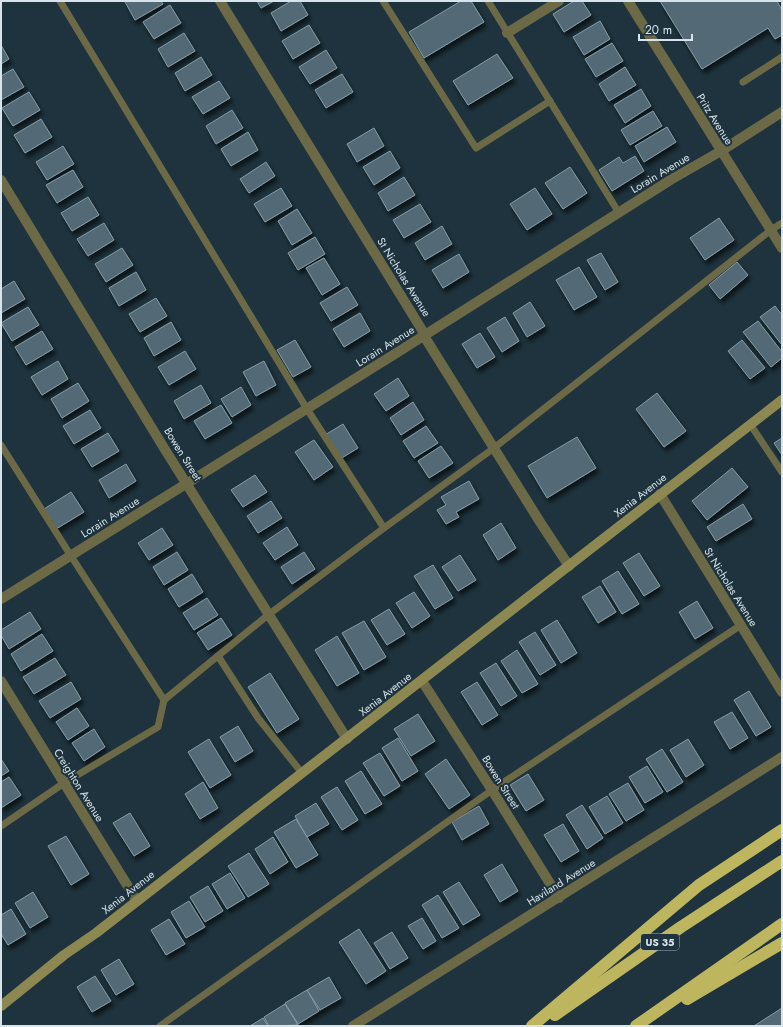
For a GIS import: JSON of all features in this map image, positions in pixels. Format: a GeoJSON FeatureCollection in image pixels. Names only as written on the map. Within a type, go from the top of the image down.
{"type":"FeatureCollection","features":[{"type":"Feature","properties":{"kind":"highway"},"geometry":{"type":"LineString","coordinates":[[532,1026],[699,885],[782,830]]}},
{"type":"Feature","properties":{"kind":"highway","name":"US 35"},"geometry":{"type":"LineString","coordinates":[[540,1026],[681,927],[782,860]]}},
{"type":"Feature","properties":{"kind":"highway"},"geometry":{"type":"LineString","coordinates":[[636,1026],[782,924]]}},
{"type":"Feature","properties":{"kind":"highway"},"geometry":{"type":"LineString","coordinates":[[641,1026],[782,943]]}},
{"type":"Feature","properties":{"kind":"street","name":"St Nicholas Avenue"},"geometry":{"type":"LineString","coordinates":[[220,1],[422,330],[424,336],[569,566]]}},
{"type":"Feature","properties":{"kind":"street"},"geometry":{"type":"LineString","coordinates":[[507,33],[558,1]]}},
{"type":"Feature","properties":{"kind":"street","name":"Pritz Avenue"},"geometry":{"type":"LineString","coordinates":[[628,1],[782,248]]}},
{"type":"Feature","properties":{"kind":"street","name":"Lorain Avenue"},"geometry":{"type":"LineString","coordinates":[[1,599],[424,336],[672,179],[721,151],[782,112]]}},
{"type":"Feature","properties":{"kind":"street","name":"Bowen Street"},"geometry":{"type":"LineString","coordinates":[[1,180],[164,448],[347,739]]}},
{"type":"Feature","properties":{"kind":"street","name":"Xenia Avenue"},"geometry":{"type":"LineString","coordinates":[[1,1006],[422,681],[782,400]]}},
{"type":"Feature","properties":{"kind":"street","name":"St Nicholas Avenue"},"geometry":{"type":"LineString","coordinates":[[660,494],[782,692]]}},
{"type":"Feature","properties":{"kind":"street","name":"Creighton Avenue"},"geometry":{"type":"LineString","coordinates":[[1,681],[137,901]]}},
{"type":"Feature","properties":{"kind":"street","name":"Bowen Street"},"geometry":{"type":"LineString","coordinates":[[422,681],[559,898]]}},
{"type":"Feature","properties":{"kind":"street","name":"Haviland Avenue"},"geometry":{"type":"LineString","coordinates":[[353,1026],[782,757]]}},
{"type":"Feature","properties":{"kind":"lane"},"geometry":{"type":"LineString","coordinates":[[60,1],[307,409],[384,528]]}},
{"type":"Feature","properties":{"kind":"lane"},"geometry":{"type":"LineString","coordinates":[[383,1],[476,148],[550,102]]}},
{"type":"Feature","properties":{"kind":"lane"},"geometry":{"type":"LineString","coordinates":[[488,1],[619,213]]}},
{"type":"Feature","properties":{"kind":"lane"},"geometry":{"type":"LineString","coordinates":[[743,82],[782,57]]}},
{"type":"Feature","properties":{"kind":"lane"},"geometry":{"type":"LineString","coordinates":[[1,826],[64,783],[158,726],[164,700],[268,615],[494,448],[771,230],[782,223]]}},
{"type":"Feature","properties":{"kind":"lane"},"geometry":{"type":"LineString","coordinates":[[750,424],[782,472]]}},
{"type":"Feature","properties":{"kind":"lane"},"geometry":{"type":"LineString","coordinates":[[1,445],[164,700]]}},
{"type":"Feature","properties":{"kind":"lane"},"geometry":{"type":"LineString","coordinates":[[160,1026],[492,790],[741,625]]}},
{"type":"Feature","properties":{"kind":"lane"},"geometry":{"type":"LineString","coordinates":[[218,656],[258,718],[302,773]]}},
{"type":"Feature","properties":{"kind":"building"},"geometry":{"type":"Polygon","coordinates":[[[161,1],[163,4],[135,20],[125,2],[161,1]]]}},
{"type":"Feature","properties":{"kind":"building"},"geometry":{"type":"Polygon","coordinates":[[[257,1],[274,1],[261,8],[257,1]]]}},
{"type":"Feature","properties":{"kind":"building"},"geometry":{"type":"Polygon","coordinates":[[[291,1],[300,1],[308,15],[281,31],[271,13],[291,1]]]}},
{"type":"Feature","properties":{"kind":"building"},"geometry":{"type":"Polygon","coordinates":[[[461,1],[471,1],[484,22],[424,58],[409,32],[461,1]]]}},
{"type":"Feature","properties":{"kind":"building"},"geometry":{"type":"Polygon","coordinates":[[[574,1],[582,1],[591,15],[564,32],[553,14],[574,1]]]}},
{"type":"Feature","properties":{"kind":"building"},"geometry":{"type":"Polygon","coordinates":[[[660,1],[777,1],[782,10],[782,35],[775,39],[768,28],[702,69],[660,1]]]}},
{"type":"Feature","properties":{"kind":"building"},"geometry":{"type":"Polygon","coordinates":[[[170,5],[181,23],[154,39],[143,22],[170,5]]]}},
{"type":"Feature","properties":{"kind":"building"},"geometry":{"type":"Polygon","coordinates":[[[600,21],[610,39],[584,55],[573,37],[600,21]]]}},
{"type":"Feature","properties":{"kind":"building"},"geometry":{"type":"Polygon","coordinates":[[[309,25],[320,43],[293,59],[282,41],[309,25]]]}},
{"type":"Feature","properties":{"kind":"building"},"geometry":{"type":"Polygon","coordinates":[[[184,33],[195,51],[168,67],[158,49],[184,33]]]}},
{"type":"Feature","properties":{"kind":"building"},"geometry":{"type":"Polygon","coordinates":[[[612,43],[623,61],[596,77],[585,59],[612,43]]]}},
{"type":"Feature","properties":{"kind":"building"},"geometry":{"type":"Polygon","coordinates":[[[1,45],[9,59],[1,64],[1,45]]]}},
{"type":"Feature","properties":{"kind":"building"},"geometry":{"type":"Polygon","coordinates":[[[326,50],[337,68],[310,84],[299,67],[326,50]]]}},
{"type":"Feature","properties":{"kind":"building"},"geometry":{"type":"Polygon","coordinates":[[[497,54],[513,78],[468,105],[453,81],[497,54]]]}},
{"type":"Feature","properties":{"kind":"building"},"geometry":{"type":"Polygon","coordinates":[[[201,57],[212,75],[185,91],[175,73],[201,57]]]}},
{"type":"Feature","properties":{"kind":"building"},"geometry":{"type":"Polygon","coordinates":[[[625,67],[636,85],[609,101],[599,84],[625,67]]]}},
{"type":"Feature","properties":{"kind":"building"},"geometry":{"type":"Polygon","coordinates":[[[13,69],[24,87],[1,100],[1,76],[13,69]]]}},
{"type":"Feature","properties":{"kind":"building"},"geometry":{"type":"Polygon","coordinates":[[[342,74],[353,92],[326,108],[315,90],[342,74]]]}},
{"type":"Feature","properties":{"kind":"building"},"geometry":{"type":"Polygon","coordinates":[[[219,81],[230,98],[203,114],[192,97],[219,81]]]}},
{"type":"Feature","properties":{"kind":"building"},"geometry":{"type":"Polygon","coordinates":[[[641,89],[651,106],[625,123],[614,105],[641,89]]]}},
{"type":"Feature","properties":{"kind":"building"},"geometry":{"type":"Polygon","coordinates":[[[29,92],[40,110],[13,126],[2,108],[29,92]]]}},
{"type":"Feature","properties":{"kind":"building"},"geometry":{"type":"Polygon","coordinates":[[[232,110],[243,128],[216,144],[206,126],[232,110]]]}},
{"type":"Feature","properties":{"kind":"building"},"geometry":{"type":"Polygon","coordinates":[[[653,111],[662,126],[630,145],[621,130],[653,111]]]}},
{"type":"Feature","properties":{"kind":"building"},"geometry":{"type":"Polygon","coordinates":[[[41,119],[52,137],[25,153],[14,135],[41,119]]]}},
{"type":"Feature","properties":{"kind":"building"},"geometry":{"type":"Polygon","coordinates":[[[667,127],[676,142],[644,162],[635,146],[667,127]]]}},
{"type":"Feature","properties":{"kind":"building"},"geometry":{"type":"Polygon","coordinates":[[[374,128],[384,146],[357,162],[347,144],[374,128]]]}},
{"type":"Feature","properties":{"kind":"building"},"geometry":{"type":"Polygon","coordinates":[[[248,132],[258,150],[231,166],[221,149],[248,132]]]}},
{"type":"Feature","properties":{"kind":"building"},"geometry":{"type":"Polygon","coordinates":[[[63,146],[74,164],[47,180],[36,162],[63,146]]]}},
{"type":"Feature","properties":{"kind":"building"},"geometry":{"type":"Polygon","coordinates":[[[390,151],[400,168],[374,185],[363,167],[390,151]]]}},
{"type":"Feature","properties":{"kind":"building"},"geometry":{"type":"Polygon","coordinates":[[[635,156],[644,171],[612,191],[599,170],[619,157],[623,163],[635,156]]]}},
{"type":"Feature","properties":{"kind":"building"},"geometry":{"type":"Polygon","coordinates":[[[266,162],[275,176],[249,193],[240,179],[266,162]]]}},
{"type":"Feature","properties":{"kind":"building"},"geometry":{"type":"Polygon","coordinates":[[[570,167],[587,193],[563,209],[545,183],[570,167]]]}},
{"type":"Feature","properties":{"kind":"building"},"geometry":{"type":"Polygon","coordinates":[[[73,170],[83,187],[57,203],[46,185],[73,170]]]}},
{"type":"Feature","properties":{"kind":"building"},"geometry":{"type":"Polygon","coordinates":[[[404,177],[415,195],[388,211],[378,193],[404,177]]]}},
{"type":"Feature","properties":{"kind":"building"},"geometry":{"type":"Polygon","coordinates":[[[281,188],[292,206],[265,222],[254,204],[281,188]]]}},
{"type":"Feature","properties":{"kind":"building"},"geometry":{"type":"Polygon","coordinates":[[[535,188],[552,214],[527,230],[510,204],[535,188]]]}},
{"type":"Feature","properties":{"kind":"building"},"geometry":{"type":"Polygon","coordinates":[[[88,197],[99,215],[72,231],[61,213],[88,197]]]}},
{"type":"Feature","properties":{"kind":"building"},"geometry":{"type":"Polygon","coordinates":[[[420,204],[431,222],[404,238],[393,220],[420,204]]]}},
{"type":"Feature","properties":{"kind":"building"},"geometry":{"type":"Polygon","coordinates":[[[297,209],[312,233],[292,245],[278,221],[297,209]]]}},
{"type":"Feature","properties":{"kind":"building"},"geometry":{"type":"Polygon","coordinates":[[[719,218],[734,240],[705,260],[690,238],[719,218]]]}},
{"type":"Feature","properties":{"kind":"building"},"geometry":{"type":"Polygon","coordinates":[[[104,223],[114,240],[88,256],[77,239],[104,223]]]}},
{"type":"Feature","properties":{"kind":"building"},"geometry":{"type":"Polygon","coordinates":[[[442,226],[452,244],[425,260],[415,243],[442,226]]]}},
{"type":"Feature","properties":{"kind":"building"},"geometry":{"type":"Polygon","coordinates":[[[315,237],[325,254],[298,270],[288,253],[315,237]]]}},
{"type":"Feature","properties":{"kind":"building"},"geometry":{"type":"Polygon","coordinates":[[[122,248],[133,265],[106,282],[95,264],[122,248]]]}},
{"type":"Feature","properties":{"kind":"building"},"geometry":{"type":"Polygon","coordinates":[[[601,253],[618,282],[605,290],[587,260],[601,253]]]}},
{"type":"Feature","properties":{"kind":"building"},"geometry":{"type":"Polygon","coordinates":[[[459,254],[469,272],[443,288],[432,270],[459,254]]]}},
{"type":"Feature","properties":{"kind":"building"},"geometry":{"type":"Polygon","coordinates":[[[324,258],[340,284],[322,295],[306,268],[324,258]]]}},
{"type":"Feature","properties":{"kind":"building"},"geometry":{"type":"Polygon","coordinates":[[[737,262],[748,275],[720,299],[709,285],[737,262]]]}},
{"type":"Feature","properties":{"kind":"building"},"geometry":{"type":"Polygon","coordinates":[[[579,267],[597,297],[574,310],[556,280],[579,267]]]}},
{"type":"Feature","properties":{"kind":"building"},"geometry":{"type":"Polygon","coordinates":[[[136,272],[146,290],[119,306],[109,288],[136,272]]]}},
{"type":"Feature","properties":{"kind":"building"},"geometry":{"type":"Polygon","coordinates":[[[14,281],[25,299],[1,313],[1,289],[14,281]]]}},
{"type":"Feature","properties":{"kind":"building"},"geometry":{"type":"Polygon","coordinates":[[[347,287],[358,305],[331,321],[320,303],[347,287]]]}},
{"type":"Feature","properties":{"kind":"building"},"geometry":{"type":"Polygon","coordinates":[[[156,298],[167,316],[140,332],[129,314],[156,298]]]}},
{"type":"Feature","properties":{"kind":"building"},"geometry":{"type":"Polygon","coordinates":[[[530,302],[545,326],[527,337],[513,313],[530,302]]]}},
{"type":"Feature","properties":{"kind":"building"},"geometry":{"type":"Polygon","coordinates":[[[775,306],[782,315],[782,345],[760,317],[775,306]]]}},
{"type":"Feature","properties":{"kind":"building"},"geometry":{"type":"Polygon","coordinates":[[[28,307],[39,325],[12,341],[1,323],[28,307]]]}},
{"type":"Feature","properties":{"kind":"building"},"geometry":{"type":"Polygon","coordinates":[[[360,313],[370,331],[344,347],[333,329],[360,313]]]}},
{"type":"Feature","properties":{"kind":"building"},"geometry":{"type":"Polygon","coordinates":[[[505,317],[519,341],[502,352],[487,328],[505,317]]]}},
{"type":"Feature","properties":{"kind":"building"},"geometry":{"type":"Polygon","coordinates":[[[758,321],[782,352],[782,358],[771,367],[743,332],[758,321]]]}},
{"type":"Feature","properties":{"kind":"building"},"geometry":{"type":"Polygon","coordinates":[[[171,322],[181,340],[154,356],[144,338],[171,322]]]}},
{"type":"Feature","properties":{"kind":"building"},"geometry":{"type":"Polygon","coordinates":[[[42,331],[53,349],[26,365],[15,347],[42,331]]]}},
{"type":"Feature","properties":{"kind":"building"},"geometry":{"type":"Polygon","coordinates":[[[480,333],[495,357],[477,368],[462,344],[480,333]]]}},
{"type":"Feature","properties":{"kind":"building"},"geometry":{"type":"Polygon","coordinates":[[[295,340],[311,367],[293,377],[277,350],[295,340]]]}},
{"type":"Feature","properties":{"kind":"building"},"geometry":{"type":"Polygon","coordinates":[[[742,340],[765,368],[750,379],[728,351],[742,340]]]}},
{"type":"Feature","properties":{"kind":"building"},"geometry":{"type":"Polygon","coordinates":[[[185,351],[196,369],[169,385],[158,367],[185,351]]]}},
{"type":"Feature","properties":{"kind":"building"},"geometry":{"type":"Polygon","coordinates":[[[58,361],[68,379],[42,395],[31,377],[58,361]]]}},
{"type":"Feature","properties":{"kind":"building"},"geometry":{"type":"Polygon","coordinates":[[[264,361],[276,385],[256,396],[243,372],[264,361]]]}},
{"type":"Feature","properties":{"kind":"building"},"geometry":{"type":"Polygon","coordinates":[[[398,378],[409,396],[386,411],[374,394],[398,378]]]}},
{"type":"Feature","properties":{"kind":"building"},"geometry":{"type":"Polygon","coordinates":[[[78,383],[89,401],[62,418],[51,399],[78,383]]]}},
{"type":"Feature","properties":{"kind":"building"},"geometry":{"type":"Polygon","coordinates":[[[201,385],[211,403],[184,419],[174,401],[201,385]]]}},
{"type":"Feature","properties":{"kind":"building"},"geometry":{"type":"Polygon","coordinates":[[[241,387],[251,405],[232,417],[221,399],[241,387]]]}},
{"type":"Feature","properties":{"kind":"building"},"geometry":{"type":"Polygon","coordinates":[[[657,393],[686,431],[664,447],[636,409],[657,393]]]}},
{"type":"Feature","properties":{"kind":"building"},"geometry":{"type":"Polygon","coordinates":[[[413,402],[424,420],[401,435],[390,418],[413,402]]]}},
{"type":"Feature","properties":{"kind":"building"},"geometry":{"type":"Polygon","coordinates":[[[221,405],[232,423],[205,439],[194,421],[221,405]]]}},
{"type":"Feature","properties":{"kind":"building"},"geometry":{"type":"Polygon","coordinates":[[[90,410],[101,428],[74,444],[63,426],[90,410]]]}},
{"type":"Feature","properties":{"kind":"building"},"geometry":{"type":"Polygon","coordinates":[[[343,424],[358,448],[340,459],[325,435],[343,424]]]}},
{"type":"Feature","properties":{"kind":"building"},"geometry":{"type":"Polygon","coordinates":[[[426,426],[438,443],[414,458],[403,441],[426,426]]]}},
{"type":"Feature","properties":{"kind":"building"},"geometry":{"type":"Polygon","coordinates":[[[108,433],[119,451],[92,467],[81,449],[108,433]]]}},
{"type":"Feature","properties":{"kind":"building"},"geometry":{"type":"Polygon","coordinates":[[[577,437],[596,468],[547,498],[528,466],[577,437]]]}},
{"type":"Feature","properties":{"kind":"building"},"geometry":{"type":"Polygon","coordinates":[[[782,438],[782,455],[774,443],[782,438]]]}},
{"type":"Feature","properties":{"kind":"building"},"geometry":{"type":"Polygon","coordinates":[[[314,440],[333,467],[314,480],[295,452],[314,440]]]}},
{"type":"Feature","properties":{"kind":"building"},"geometry":{"type":"Polygon","coordinates":[[[441,446],[453,463],[429,478],[418,461],[441,446]]]}},
{"type":"Feature","properties":{"kind":"building"},"geometry":{"type":"Polygon","coordinates":[[[126,464],[136,481],[109,498],[99,480],[126,464]]]}},
{"type":"Feature","properties":{"kind":"building"},"geometry":{"type":"Polygon","coordinates":[[[732,468],[748,487],[707,520],[692,501],[732,468]]]}},
{"type":"Feature","properties":{"kind":"building"},"geometry":{"type":"Polygon","coordinates":[[[255,475],[267,492],[243,507],[231,490],[255,475]]]}},
{"type":"Feature","properties":{"kind":"building"},"geometry":{"type":"Polygon","coordinates":[[[469,481],[479,499],[456,512],[459,517],[446,524],[437,510],[446,505],[441,497],[469,481]]]}},
{"type":"Feature","properties":{"kind":"building"},"geometry":{"type":"Polygon","coordinates":[[[71,492],[84,512],[56,529],[44,509],[71,492]]]}},
{"type":"Feature","properties":{"kind":"building"},"geometry":{"type":"Polygon","coordinates":[[[271,501],[282,518],[258,533],[247,516],[271,501]]]}},
{"type":"Feature","properties":{"kind":"building"},"geometry":{"type":"Polygon","coordinates":[[[743,504],[752,519],[716,541],[707,527],[743,504]]]}},
{"type":"Feature","properties":{"kind":"building"},"geometry":{"type":"Polygon","coordinates":[[[501,523],[516,548],[498,560],[483,535],[501,523]]]}},
{"type":"Feature","properties":{"kind":"building"},"geometry":{"type":"Polygon","coordinates":[[[287,527],[298,545],[275,560],[263,543],[287,527]]]}},
{"type":"Feature","properties":{"kind":"building"},"geometry":{"type":"Polygon","coordinates":[[[162,528],[173,545],[149,560],[138,543],[162,528]]]}},
{"type":"Feature","properties":{"kind":"building"},"geometry":{"type":"Polygon","coordinates":[[[177,552],[188,570],[164,585],[153,567],[177,552]]]}},
{"type":"Feature","properties":{"kind":"building"},"geometry":{"type":"Polygon","coordinates":[[[304,552],[315,569],[292,584],[281,567],[304,552]]]}},
{"type":"Feature","properties":{"kind":"building"},"geometry":{"type":"Polygon","coordinates":[[[639,553],[660,586],[644,596],[623,563],[639,553]]]}},
{"type":"Feature","properties":{"kind":"building"},"geometry":{"type":"Polygon","coordinates":[[[460,555],[476,580],[458,591],[442,567],[460,555]]]}},
{"type":"Feature","properties":{"kind":"building"},"geometry":{"type":"Polygon","coordinates":[[[433,565],[453,598],[435,609],[414,576],[433,565]]]}},
{"type":"Feature","properties":{"kind":"building"},"geometry":{"type":"Polygon","coordinates":[[[618,571],[639,604],[622,614],[602,581],[618,571]]]}},
{"type":"Feature","properties":{"kind":"building"},"geometry":{"type":"Polygon","coordinates":[[[192,574],[203,592],[179,607],[168,589],[192,574]]]}},
{"type":"Feature","properties":{"kind":"building"},"geometry":{"type":"Polygon","coordinates":[[[600,586],[616,612],[598,623],[582,597],[600,586]]]}},
{"type":"Feature","properties":{"kind":"building"},"geometry":{"type":"Polygon","coordinates":[[[414,592],[430,616],[412,628],[396,603],[414,592]]]}},
{"type":"Feature","properties":{"kind":"building"},"geometry":{"type":"Polygon","coordinates":[[[207,598],[218,615],[194,630],[183,613],[207,598]]]}},
{"type":"Feature","properties":{"kind":"building"},"geometry":{"type":"Polygon","coordinates":[[[697,601],[713,628],[695,639],[679,612],[697,601]]]}},
{"type":"Feature","properties":{"kind":"building"},"geometry":{"type":"Polygon","coordinates":[[[389,609],[405,634],[387,645],[371,620],[389,609]]]}},
{"type":"Feature","properties":{"kind":"building"},"geometry":{"type":"Polygon","coordinates":[[[30,612],[41,629],[9,649],[1,635],[1,630],[30,612]]]}},
{"type":"Feature","properties":{"kind":"building"},"geometry":{"type":"Polygon","coordinates":[[[221,618],[232,635],[208,650],[197,633],[221,618]]]}},
{"type":"Feature","properties":{"kind":"building"},"geometry":{"type":"Polygon","coordinates":[[[557,620],[577,653],[561,663],[541,630],[557,620]]]}},
{"type":"Feature","properties":{"kind":"building"},"geometry":{"type":"Polygon","coordinates":[[[364,621],[386,657],[364,670],[342,633],[364,621]]]}},
{"type":"Feature","properties":{"kind":"building"},"geometry":{"type":"Polygon","coordinates":[[[535,632],[556,665],[540,675],[519,642],[535,632]]]}},
{"type":"Feature","properties":{"kind":"building"},"geometry":{"type":"Polygon","coordinates":[[[42,634],[53,651],[21,671],[11,654],[42,634]]]}},
{"type":"Feature","properties":{"kind":"building"},"geometry":{"type":"Polygon","coordinates":[[[337,636],[359,673],[337,686],[315,650],[337,636]]]}},
{"type":"Feature","properties":{"kind":"building"},"geometry":{"type":"Polygon","coordinates":[[[517,650],[538,684],[522,693],[501,661],[517,650]]]}},
{"type":"Feature","properties":{"kind":"building"},"geometry":{"type":"Polygon","coordinates":[[[55,658],[66,675],[34,694],[23,677],[55,658]]]}},
{"type":"Feature","properties":{"kind":"building"},"geometry":{"type":"Polygon","coordinates":[[[496,663],[517,696],[501,706],[480,673],[496,663]]]}},
{"type":"Feature","properties":{"kind":"building"},"geometry":{"type":"Polygon","coordinates":[[[270,673],[299,719],[277,733],[248,687],[270,673]]]}},
{"type":"Feature","properties":{"kind":"building"},"geometry":{"type":"Polygon","coordinates":[[[71,682],[81,699],[50,718],[39,701],[71,682]]]}},
{"type":"Feature","properties":{"kind":"building"},"geometry":{"type":"Polygon","coordinates":[[[477,682],[498,715],[482,725],[461,692],[477,682]]]}},
{"type":"Feature","properties":{"kind":"building"},"geometry":{"type":"Polygon","coordinates":[[[749,691],[771,727],[756,736],[734,700],[749,691]]]}},
{"type":"Feature","properties":{"kind":"building"},"geometry":{"type":"Polygon","coordinates":[[[77,708],[89,726],[68,740],[56,722],[77,708]]]}},
{"type":"Feature","properties":{"kind":"building"},"geometry":{"type":"Polygon","coordinates":[[[732,712],[748,738],[730,749],[714,722],[732,712]]]}},
{"type":"Feature","properties":{"kind":"building"},"geometry":{"type":"Polygon","coordinates":[[[418,714],[435,741],[411,756],[394,729],[418,714]]]}},
{"type":"Feature","properties":{"kind":"building"},"geometry":{"type":"Polygon","coordinates":[[[238,726],[253,751],[235,762],[220,737],[238,726]]]}},
{"type":"Feature","properties":{"kind":"building"},"geometry":{"type":"Polygon","coordinates":[[[94,729],[105,747],[84,761],[72,743],[94,729]]]}},
{"type":"Feature","properties":{"kind":"building"},"geometry":{"type":"Polygon","coordinates":[[[398,738],[418,771],[402,781],[382,748],[398,738]]]}},
{"type":"Feature","properties":{"kind":"building"},"geometry":{"type":"Polygon","coordinates":[[[209,739],[231,775],[210,788],[188,752],[209,739]]]}},
{"type":"Feature","properties":{"kind":"building"},"geometry":{"type":"Polygon","coordinates":[[[688,739],[704,765],[686,777],[670,750],[688,739]]]}},
{"type":"Feature","properties":{"kind":"building"},"geometry":{"type":"Polygon","coordinates":[[[662,749],[683,782],[667,792],[646,759],[662,749]]]}},
{"type":"Feature","properties":{"kind":"building"},"geometry":{"type":"Polygon","coordinates":[[[380,753],[400,786],[384,796],[363,763],[380,753]]]}},
{"type":"Feature","properties":{"kind":"building"},"geometry":{"type":"Polygon","coordinates":[[[1,759],[9,771],[1,776],[1,759]]]}},
{"type":"Feature","properties":{"kind":"building"},"geometry":{"type":"Polygon","coordinates":[[[446,759],[470,795],[449,809],[425,774],[446,759]]]}},
{"type":"Feature","properties":{"kind":"building"},"geometry":{"type":"Polygon","coordinates":[[[647,766],[663,792],[645,803],[629,777],[647,766]]]}},
{"type":"Feature","properties":{"kind":"building"},"geometry":{"type":"Polygon","coordinates":[[[361,771],[382,804],[365,814],[345,781],[361,771]]]}},
{"type":"Feature","properties":{"kind":"building"},"geometry":{"type":"Polygon","coordinates":[[[528,774],[544,800],[526,811],[510,785],[528,774]]]}},
{"type":"Feature","properties":{"kind":"building"},"geometry":{"type":"Polygon","coordinates":[[[9,777],[21,795],[1,808],[1,782],[9,777]]]}},
{"type":"Feature","properties":{"kind":"building"},"geometry":{"type":"Polygon","coordinates":[[[203,782],[218,808],[200,819],[185,794],[203,782]]]}},
{"type":"Feature","properties":{"kind":"building"},"geometry":{"type":"Polygon","coordinates":[[[628,783],[644,810],[626,821],[609,794],[628,783]]]}},
{"type":"Feature","properties":{"kind":"building"},"geometry":{"type":"Polygon","coordinates":[[[337,787],[358,820],[342,830],[321,797],[337,787]]]}},
{"type":"Feature","properties":{"kind":"building"},"geometry":{"type":"Polygon","coordinates":[[[607,796],[623,823],[605,834],[589,807],[607,796]]]}},
{"type":"Feature","properties":{"kind":"building"},"geometry":{"type":"Polygon","coordinates":[[[316,803],[329,824],[307,837],[295,816],[316,803]]]}},
{"type":"Feature","properties":{"kind":"building"},"geometry":{"type":"Polygon","coordinates":[[[582,805],[603,838],[587,849],[566,815],[582,805]]]}},
{"type":"Feature","properties":{"kind":"building"},"geometry":{"type":"Polygon","coordinates":[[[479,806],[489,824],[462,840],[452,822],[479,806]]]}},
{"type":"Feature","properties":{"kind":"building"},"geometry":{"type":"Polygon","coordinates":[[[130,813],[150,846],[134,856],[113,823],[130,813]]]}},
{"type":"Feature","properties":{"kind":"building"},"geometry":{"type":"Polygon","coordinates":[[[296,819],[318,855],[296,868],[274,832],[296,819]]]}},
{"type":"Feature","properties":{"kind":"building"},"geometry":{"type":"Polygon","coordinates":[[[563,824],[579,851],[561,862],[544,835],[563,824]]]}},
{"type":"Feature","properties":{"kind":"building"},"geometry":{"type":"Polygon","coordinates":[[[66,836],[89,874],[71,885],[48,846],[66,836]]]}},
{"type":"Feature","properties":{"kind":"building"},"geometry":{"type":"Polygon","coordinates":[[[273,837],[288,862],[270,874],[255,849],[273,837]]]}},
{"type":"Feature","properties":{"kind":"building"},"geometry":{"type":"Polygon","coordinates":[[[249,853],[269,884],[248,897],[228,866],[249,853]]]}},
{"type":"Feature","properties":{"kind":"building"},"geometry":{"type":"Polygon","coordinates":[[[502,864],[518,891],[500,902],[484,875],[502,864]]]}},
{"type":"Feature","properties":{"kind":"building"},"geometry":{"type":"Polygon","coordinates":[[[230,873],[245,898],[227,909],[212,884],[230,873]]]}},
{"type":"Feature","properties":{"kind":"building"},"geometry":{"type":"Polygon","coordinates":[[[459,882],[480,915],[463,925],[443,892],[459,882]]]}},
{"type":"Feature","properties":{"kind":"building"},"geometry":{"type":"Polygon","coordinates":[[[208,886],[223,911],[205,922],[190,897],[208,886]]]}},
{"type":"Feature","properties":{"kind":"building"},"geometry":{"type":"Polygon","coordinates":[[[33,892],[48,917],[30,928],[15,903],[33,892]]]}},
{"type":"Feature","properties":{"kind":"building"},"geometry":{"type":"Polygon","coordinates":[[[438,895],[459,928],[442,938],[422,905],[438,895]]]}},
{"type":"Feature","properties":{"kind":"building"},"geometry":{"type":"Polygon","coordinates":[[[189,901],[205,927],[186,938],[171,912],[189,901]]]}},
{"type":"Feature","properties":{"kind":"building"},"geometry":{"type":"Polygon","coordinates":[[[11,909],[26,934],[8,945],[1,934],[1,915],[11,909]]]}},
{"type":"Feature","properties":{"kind":"building"},"geometry":{"type":"Polygon","coordinates":[[[422,918],[436,941],[423,949],[408,926],[422,918]]]}},
{"type":"Feature","properties":{"kind":"building"},"geometry":{"type":"Polygon","coordinates":[[[169,919],[185,944],[166,955],[151,930],[169,919]]]}},
{"type":"Feature","properties":{"kind":"building"},"geometry":{"type":"Polygon","coordinates":[[[359,929],[386,971],[366,984],[339,942],[359,929]]]}},
{"type":"Feature","properties":{"kind":"building"},"geometry":{"type":"Polygon","coordinates":[[[392,932],[408,958],[390,969],[374,943],[392,932]]]}},
{"type":"Feature","properties":{"kind":"building"},"geometry":{"type":"Polygon","coordinates":[[[119,959],[134,984],[116,995],[101,970],[119,959]]]}},
{"type":"Feature","properties":{"kind":"building"},"geometry":{"type":"Polygon","coordinates":[[[95,976],[111,1001],[92,1012],[77,987],[95,976]]]}},
{"type":"Feature","properties":{"kind":"building"},"geometry":{"type":"Polygon","coordinates":[[[329,977],[341,998],[320,1010],[307,990],[329,977]]]}},
{"type":"Feature","properties":{"kind":"building"},"geometry":{"type":"Polygon","coordinates":[[[307,990],[319,1011],[298,1024],[285,1003],[307,990]]]}},
{"type":"Feature","properties":{"kind":"building"},"geometry":{"type":"Polygon","coordinates":[[[285,1004],[298,1025],[269,1026],[264,1017],[285,1004]]]}},
{"type":"Feature","properties":{"kind":"building"},"geometry":{"type":"Polygon","coordinates":[[[782,1008],[782,1026],[754,1026],[782,1008]]]}},
{"type":"Feature","properties":{"kind":"building"},"geometry":{"type":"Polygon","coordinates":[[[263,1018],[268,1026],[250,1026],[263,1018]]]}}]}
